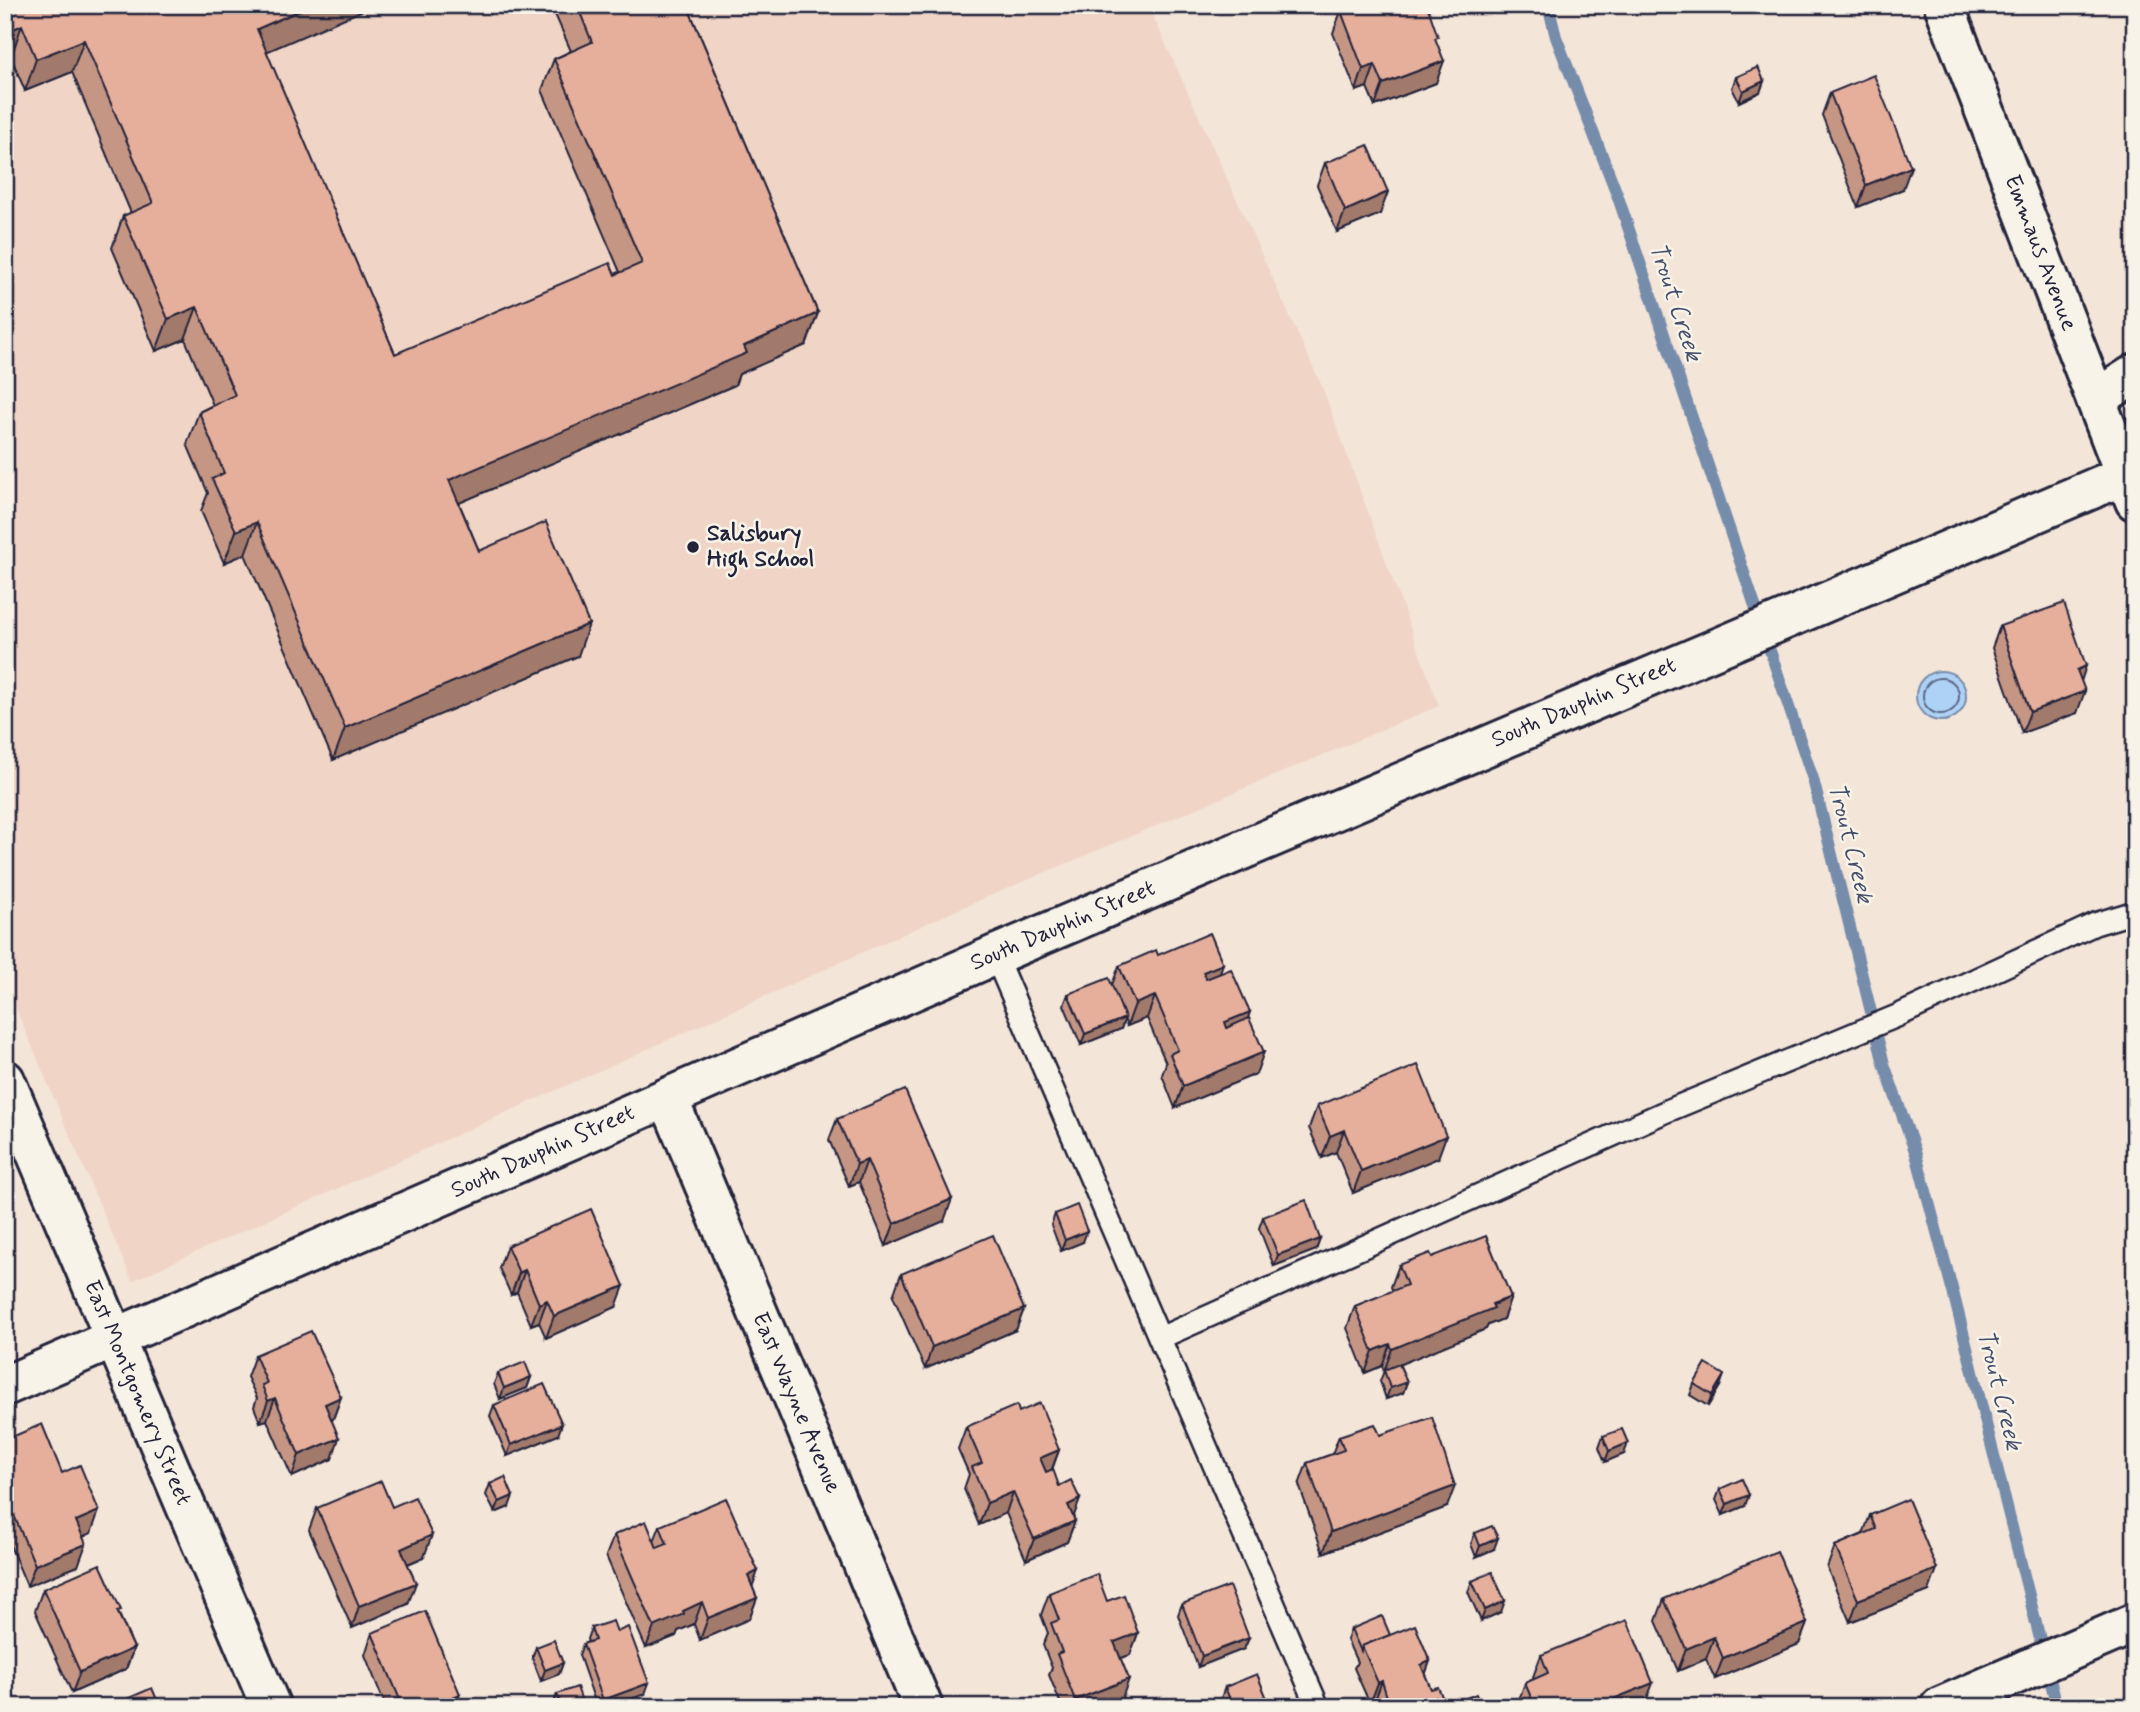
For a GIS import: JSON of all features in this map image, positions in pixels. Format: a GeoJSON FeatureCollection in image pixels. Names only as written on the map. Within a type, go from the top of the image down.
{"type":"FeatureCollection","features":[{"type":"Feature","properties":{"kind":"street","name":"Emmaus Avenue"},"geometry":{"type":"LineString","coordinates":[[1944,5],[2130,488]]}},
{"type":"Feature","properties":{"kind":"street"},"geometry":{"type":"LineString","coordinates":[[2096,399],[2135,374]]}},
{"type":"Feature","properties":{"kind":"street","name":"South Dauphin Street"},"geometry":{"type":"LineString","coordinates":[[5,1386],[1733,639],[2130,488]]}},
{"type":"Feature","properties":{"kind":"street","name":"East Montgomery Street"},"geometry":{"type":"LineString","coordinates":[[5,1080],[271,1707]]}},
{"type":"Feature","properties":{"kind":"street","name":"East Wayne Avenue"},"geometry":{"type":"LineString","coordinates":[[668,1098],[923,1707]]}},
{"type":"Feature","properties":{"kind":"street"},"geometry":{"type":"LineString","coordinates":[[1940,1707],[2120,1630]]}},
{"type":"Feature","properties":{"kind":"lane"},"geometry":{"type":"LineString","coordinates":[[1160,1338],[1667,1111],[1897,1016],[2061,939],[2135,912]]}},
{"type":"Feature","properties":{"kind":"lane"},"geometry":{"type":"LineString","coordinates":[[995,956],[1318,1707]]}},
{"type":"Feature","properties":{"kind":"shaded area","name":"Salisbury High School"},"geometry":{"type":"Polygon","coordinates":[[[5,5],[1148,5],[1323,389],[1439,706],[959,909],[132,1281],[5,983],[5,5]]]}},
{"type":"Feature","properties":{"kind":"water"},"geometry":{"type":"Polygon","coordinates":[[[1941,671],[1958,679],[1966,696],[1958,713],[1941,721],[1924,713],[1916,696],[1924,679],[1941,671]]]}},
{"type":"Feature","properties":{"kind":"building"},"geometry":{"type":"Polygon","coordinates":[[[5,5],[312,5],[257,29],[395,354],[610,263],[615,275],[642,263],[554,59],[592,42],[577,5],[687,5],[818,313],[744,346],[747,353],[449,480],[479,551],[546,522],[589,624],[345,728],[257,522],[236,531],[212,479],[224,473],[199,412],[235,395],[197,307],[168,319],[123,216],[153,203],[84,40],[36,59],[22,25],[5,33],[5,5]]]}},
{"type":"Feature","properties":{"kind":"building"},"geometry":{"type":"Polygon","coordinates":[[[1356,5],[1427,5],[1444,61],[1383,84],[1375,65],[1363,69],[1341,11],[1356,5]]]}},
{"type":"Feature","properties":{"kind":"building"},"geometry":{"type":"Polygon","coordinates":[[[1758,67],[1764,81],[1743,91],[1736,77],[1758,67]]]}},
{"type":"Feature","properties":{"kind":"building"},"geometry":{"type":"Polygon","coordinates":[[[1874,75],[1911,167],[1866,185],[1830,93],[1874,75]]]}},
{"type":"Feature","properties":{"kind":"building"},"geometry":{"type":"Polygon","coordinates":[[[1368,145],[1388,192],[1345,211],[1325,163],[1368,145]]]}},
{"type":"Feature","properties":{"kind":"building"},"geometry":{"type":"Polygon","coordinates":[[[2064,603],[2086,666],[2077,670],[2085,691],[2030,712],[2000,626],[2064,603]]]}},
{"type":"Feature","properties":{"kind":"building"},"geometry":{"type":"Polygon","coordinates":[[[1210,933],[1223,964],[1203,972],[1206,979],[1231,969],[1250,1012],[1225,1022],[1227,1028],[1249,1018],[1264,1052],[1183,1086],[1170,1054],[1178,1050],[1155,996],[1135,1004],[1119,966],[1156,950],[1158,955],[1210,933]]]}},
{"type":"Feature","properties":{"kind":"building"},"geometry":{"type":"Polygon","coordinates":[[[1109,978],[1125,1018],[1085,1034],[1068,994],[1109,978]]]}},
{"type":"Feature","properties":{"kind":"building"},"geometry":{"type":"Polygon","coordinates":[[[1418,1065],[1446,1136],[1361,1171],[1344,1130],[1330,1136],[1317,1106],[1418,1065]]]}},
{"type":"Feature","properties":{"kind":"building"},"geometry":{"type":"Polygon","coordinates":[[[905,1090],[952,1199],[894,1224],[867,1160],[857,1164],[837,1119],[905,1090]]]}},
{"type":"Feature","properties":{"kind":"building"},"geometry":{"type":"Polygon","coordinates":[[[1306,1200],[1320,1239],[1278,1255],[1263,1217],[1306,1200]]]}},
{"type":"Feature","properties":{"kind":"building"},"geometry":{"type":"Polygon","coordinates":[[[1077,1205],[1087,1231],[1065,1240],[1055,1214],[1077,1205]]]}},
{"type":"Feature","properties":{"kind":"building"},"geometry":{"type":"Polygon","coordinates":[[[591,1209],[624,1286],[554,1316],[547,1300],[539,1304],[525,1270],[519,1273],[507,1246],[591,1209]]]}},
{"type":"Feature","properties":{"kind":"building"},"geometry":{"type":"Polygon","coordinates":[[[993,1235],[1024,1309],[932,1347],[901,1274],[993,1235]]]}},
{"type":"Feature","properties":{"kind":"building"},"geometry":{"type":"Polygon","coordinates":[[[1486,1236],[1511,1297],[1492,1304],[1494,1308],[1392,1349],[1390,1344],[1373,1351],[1355,1306],[1407,1285],[1399,1265],[1430,1253],[1432,1257],[1486,1236]]]}},
{"type":"Feature","properties":{"kind":"building"},"geometry":{"type":"Polygon","coordinates":[[[311,1331],[341,1397],[325,1404],[339,1438],[299,1455],[275,1398],[268,1401],[262,1385],[267,1383],[255,1355],[311,1331]]]}},
{"type":"Feature","properties":{"kind":"building"},"geometry":{"type":"Polygon","coordinates":[[[525,1362],[531,1377],[504,1388],[498,1373],[525,1362]]]}},
{"type":"Feature","properties":{"kind":"building"},"geometry":{"type":"Polygon","coordinates":[[[1399,1364],[1407,1382],[1390,1388],[1384,1370],[1399,1364]]]}},
{"type":"Feature","properties":{"kind":"building"},"geometry":{"type":"Polygon","coordinates":[[[1706,1364],[1724,1375],[1712,1395],[1694,1384],[1706,1364]]]}},
{"type":"Feature","properties":{"kind":"building"},"geometry":{"type":"Polygon","coordinates":[[[544,1384],[562,1424],[511,1445],[494,1405],[544,1384]]]}},
{"type":"Feature","properties":{"kind":"building"},"geometry":{"type":"Polygon","coordinates":[[[1040,1403],[1059,1450],[1040,1458],[1046,1472],[1053,1469],[1059,1486],[1071,1480],[1080,1499],[1068,1505],[1075,1521],[1034,1539],[1013,1492],[987,1503],[972,1467],[982,1463],[966,1427],[1017,1405],[1019,1412],[1040,1403]]]}},
{"type":"Feature","properties":{"kind":"building"},"geometry":{"type":"Polygon","coordinates":[[[1432,1417],[1455,1486],[1331,1532],[1307,1463],[1344,1450],[1339,1436],[1375,1424],[1380,1435],[1432,1417]]]}},
{"type":"Feature","properties":{"kind":"building"},"geometry":{"type":"Polygon","coordinates":[[[42,1424],[62,1473],[80,1465],[99,1511],[76,1521],[86,1544],[35,1565],[5,1494],[5,1440],[42,1424]]]}},
{"type":"Feature","properties":{"kind":"building"},"geometry":{"type":"Polygon","coordinates":[[[1622,1429],[1628,1443],[1609,1451],[1603,1436],[1622,1429]]]}},
{"type":"Feature","properties":{"kind":"building"},"geometry":{"type":"Polygon","coordinates":[[[505,1477],[513,1496],[499,1502],[490,1484],[505,1477]]]}},
{"type":"Feature","properties":{"kind":"building"},"geometry":{"type":"Polygon","coordinates":[[[1742,1479],[1749,1495],[1727,1504],[1720,1489],[1742,1479]]]}},
{"type":"Feature","properties":{"kind":"building"},"geometry":{"type":"Polygon","coordinates":[[[381,1481],[392,1507],[415,1497],[432,1535],[401,1549],[416,1583],[359,1606],[317,1508],[381,1481]]]}},
{"type":"Feature","properties":{"kind":"building"},"geometry":{"type":"Polygon","coordinates":[[[726,1498],[758,1571],[748,1576],[757,1598],[708,1618],[702,1602],[683,1611],[684,1614],[654,1627],[614,1535],[646,1521],[657,1548],[667,1544],[660,1526],[726,1498]]]}},
{"type":"Feature","properties":{"kind":"building"},"geometry":{"type":"Polygon","coordinates":[[[1908,1499],[1937,1569],[1858,1600],[1835,1546],[1876,1529],[1870,1515],[1908,1499]]]}},
{"type":"Feature","properties":{"kind":"building"},"geometry":{"type":"Polygon","coordinates":[[[1492,1526],[1498,1538],[1480,1546],[1475,1533],[1492,1526]]]}},
{"type":"Feature","properties":{"kind":"building"},"geometry":{"type":"Polygon","coordinates":[[[1777,1551],[1807,1623],[1723,1658],[1714,1637],[1686,1649],[1664,1599],[1777,1551]]]}},
{"type":"Feature","properties":{"kind":"building"},"geometry":{"type":"Polygon","coordinates":[[[100,1564],[121,1610],[117,1611],[134,1648],[80,1672],[43,1589],[100,1564]]]}},
{"type":"Feature","properties":{"kind":"building"},"geometry":{"type":"Polygon","coordinates":[[[1492,1572],[1505,1601],[1485,1610],[1472,1581],[1492,1572]]]}},
{"type":"Feature","properties":{"kind":"building"},"geometry":{"type":"Polygon","coordinates":[[[1097,1574],[1107,1601],[1124,1595],[1138,1633],[1114,1642],[1129,1679],[1075,1700],[1057,1654],[1062,1652],[1051,1623],[1059,1620],[1049,1593],[1097,1574]]]}},
{"type":"Feature","properties":{"kind":"building"},"geometry":{"type":"Polygon","coordinates":[[[1229,1586],[1249,1638],[1202,1656],[1182,1604],[1229,1586]]]}},
{"type":"Feature","properties":{"kind":"building"},"geometry":{"type":"Polygon","coordinates":[[[425,1611],[460,1694],[431,1707],[403,1707],[372,1633],[425,1611]]]}},
{"type":"Feature","properties":{"kind":"building"},"geometry":{"type":"Polygon","coordinates":[[[1382,1616],[1390,1635],[1362,1646],[1361,1651],[1351,1629],[1382,1616]]]}},
{"type":"Feature","properties":{"kind":"building"},"geometry":{"type":"Polygon","coordinates":[[[1627,1620],[1653,1683],[1603,1703],[1604,1707],[1535,1707],[1525,1683],[1548,1673],[1541,1655],[1627,1620]]]}},
{"type":"Feature","properties":{"kind":"building"},"geometry":{"type":"Polygon","coordinates":[[[613,1621],[617,1632],[628,1627],[649,1683],[603,1700],[583,1644],[595,1640],[591,1628],[613,1621]]]}},
{"type":"Feature","properties":{"kind":"building"},"geometry":{"type":"Polygon","coordinates":[[[1415,1625],[1430,1661],[1421,1665],[1431,1689],[1438,1687],[1446,1706],[1476,1694],[1481,1707],[1390,1707],[1382,1681],[1378,1683],[1362,1646],[1415,1625]]]}},
{"type":"Feature","properties":{"kind":"building"},"geometry":{"type":"Polygon","coordinates":[[[554,1640],[563,1663],[545,1670],[536,1647],[554,1640]]]}},
{"type":"Feature","properties":{"kind":"building"},"geometry":{"type":"Polygon","coordinates":[[[1257,1674],[1268,1701],[1253,1707],[1233,1707],[1225,1687],[1257,1674]]]}},
{"type":"Feature","properties":{"kind":"building"},"geometry":{"type":"Polygon","coordinates":[[[577,1687],[584,1707],[562,1707],[557,1694],[577,1687]]]}},
{"type":"Feature","properties":{"kind":"building"},"geometry":{"type":"Polygon","coordinates":[[[152,1688],[160,1707],[108,1707],[152,1688]]]}},
{"type":"Feature","properties":{"kind":"waterway","name":"Trout Creek"},"geometry":{"type":"LineString","coordinates":[[1548,5],[1556,37],[1617,194],[1813,779],[1884,1064],[1916,1154],[1953,1292],[2057,1707]]}},
{"type":"Feature","properties":{"kind":"place","name":"Salisbury High School"},"geometry":{"type":"Point","coordinates":[693,547]}}]}
